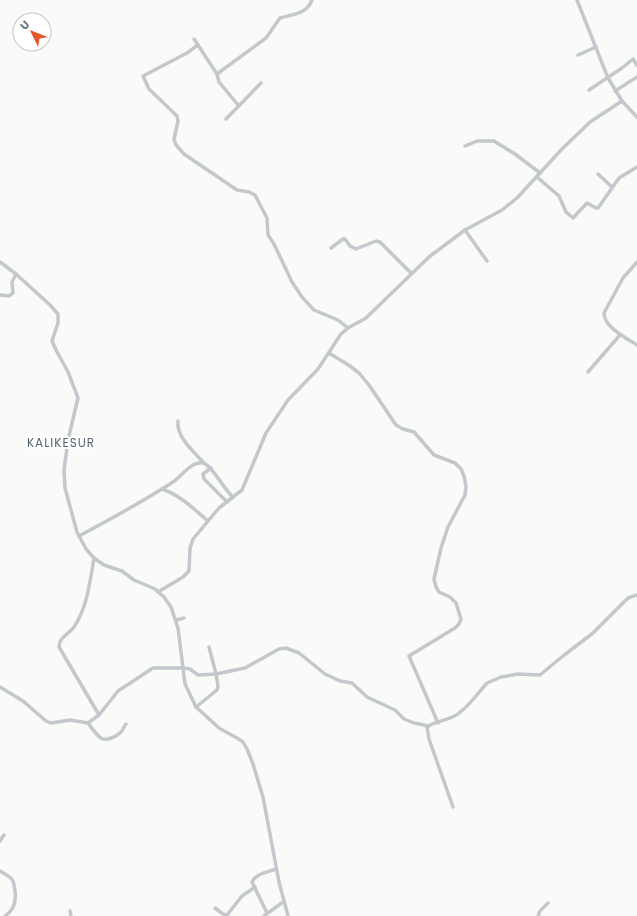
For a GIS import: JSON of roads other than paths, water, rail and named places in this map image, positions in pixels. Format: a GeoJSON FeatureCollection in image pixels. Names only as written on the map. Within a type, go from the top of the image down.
{"type":"FeatureCollection","features":[{"type":"Feature","properties":{"kind":"street"},"geometry":{"type":"LineString","coordinates":[[217,74],[266,38],[280,18],[304,11],[312,0]]}},
{"type":"Feature","properties":{"kind":"street"},"geometry":{"type":"LineString","coordinates":[[577,0],[608,78],[622,101],[637,117]]}},
{"type":"Feature","properties":{"kind":"street"},"geometry":{"type":"LineString","coordinates":[[194,38],[217,74],[219,82],[239,106]]}},
{"type":"Feature","properties":{"kind":"street"},"geometry":{"type":"LineString","coordinates":[[198,45],[187,53],[143,76],[149,89],[178,116],[174,139],[176,145],[184,154],[234,188],[255,195],[267,218],[268,235],[274,244],[292,282],[302,297],[314,310],[338,320],[348,328]]}},
{"type":"Feature","properties":{"kind":"street"},"geometry":{"type":"LineString","coordinates":[[578,55],[596,47]]}},
{"type":"Feature","properties":{"kind":"street"},"geometry":{"type":"LineString","coordinates":[[589,90],[637,56]]}},
{"type":"Feature","properties":{"kind":"street"},"geometry":{"type":"LineString","coordinates":[[633,59],[637,65]]}},
{"type":"Feature","properties":{"kind":"street"},"geometry":{"type":"LineString","coordinates":[[615,91],[637,76]]}},
{"type":"Feature","properties":{"kind":"street"},"geometry":{"type":"LineString","coordinates":[[226,119],[261,83]]}},
{"type":"Feature","properties":{"kind":"street"},"geometry":{"type":"LineString","coordinates":[[158,592],[183,578],[189,571],[190,552],[193,539],[219,508],[240,492],[244,487],[266,433],[288,400],[318,369],[341,334],[348,328],[366,318],[429,257],[464,230],[502,210],[517,198],[590,122],[622,101]]}},
{"type":"Feature","properties":{"kind":"street"},"geometry":{"type":"LineString","coordinates":[[465,146],[477,142],[494,140],[515,154],[539,175],[559,196],[566,212],[573,218],[587,202],[598,208],[619,178],[637,167]]}},
{"type":"Feature","properties":{"kind":"street"},"geometry":{"type":"LineString","coordinates":[[598,174],[612,187]]}},
{"type":"Feature","properties":{"kind":"street"},"geometry":{"type":"LineString","coordinates":[[464,230],[487,261]]}},
{"type":"Feature","properties":{"kind":"street"},"geometry":{"type":"LineString","coordinates":[[331,248],[343,239],[345,239],[350,246],[356,249],[376,241],[380,242],[411,273]]}},
{"type":"Feature","properties":{"kind":"street"},"geometry":{"type":"LineString","coordinates":[[0,262],[50,304],[58,314],[52,341],[68,372],[78,398],[68,440],[64,470],[64,488],[79,536],[86,549],[94,558],[104,564],[122,571],[134,580],[149,586],[158,592],[171,607],[176,620],[184,668],[185,684],[196,707],[219,728],[243,742],[253,764],[272,840],[276,870],[283,902],[288,916]]}},
{"type":"Feature","properties":{"kind":"street"},"geometry":{"type":"LineString","coordinates":[[637,262],[623,278],[604,313],[604,320],[620,335],[637,345]]}},
{"type":"Feature","properties":{"kind":"street"},"geometry":{"type":"LineString","coordinates":[[0,295],[10,296],[13,293],[12,282],[16,274]]}},
{"type":"Feature","properties":{"kind":"street"},"geometry":{"type":"LineString","coordinates":[[588,372],[620,335]]}},
{"type":"Feature","properties":{"kind":"street"},"geometry":{"type":"LineString","coordinates":[[329,353],[359,373],[396,425],[414,432],[434,455],[455,463],[461,469],[464,476],[466,486],[465,494],[448,527],[434,579],[439,592],[450,597],[456,602],[461,619],[455,628],[409,656],[438,722]]}},
{"type":"Feature","properties":{"kind":"street"},"geometry":{"type":"LineString","coordinates":[[178,421],[177,426],[180,433],[204,463],[210,468],[228,494],[233,497]]}},
{"type":"Feature","properties":{"kind":"street"},"geometry":{"type":"LineString","coordinates":[[79,536],[124,512],[162,489],[194,465],[204,463]]}},
{"type":"Feature","properties":{"kind":"street"},"geometry":{"type":"LineString","coordinates":[[210,468],[204,474],[204,479],[227,502]]}},
{"type":"Feature","properties":{"kind":"street"},"geometry":{"type":"LineString","coordinates":[[162,489],[170,491],[187,502],[208,521]]}},
{"type":"Feature","properties":{"kind":"street"},"geometry":{"type":"LineString","coordinates":[[94,558],[89,592],[74,627],[61,639],[59,647],[99,715]]}},
{"type":"Feature","properties":{"kind":"street"},"geometry":{"type":"LineString","coordinates":[[88,723],[99,715],[118,691],[153,668],[184,668],[190,669],[198,675],[216,674],[245,668],[279,649],[286,648],[299,653],[325,674],[340,681],[352,683],[367,697],[395,710],[404,719],[429,726],[450,719],[460,713],[487,683],[492,680],[518,674],[540,675],[593,633],[628,598],[637,595]]}},
{"type":"Feature","properties":{"kind":"street"},"geometry":{"type":"LineString","coordinates":[[176,620],[184,618]]}},
{"type":"Feature","properties":{"kind":"street"},"geometry":{"type":"LineString","coordinates":[[196,707],[218,688],[209,647]]}},
{"type":"Feature","properties":{"kind":"street"},"geometry":{"type":"LineString","coordinates":[[0,687],[23,701],[46,721],[51,723],[70,720],[88,723],[100,738],[106,740],[121,732],[126,724]]}},
{"type":"Feature","properties":{"kind":"street"},"geometry":{"type":"LineString","coordinates":[[429,726],[427,729],[429,739],[453,807]]}},
{"type":"Feature","properties":{"kind":"street"},"geometry":{"type":"LineString","coordinates":[[0,841],[4,834]]}},
{"type":"Feature","properties":{"kind":"street"},"geometry":{"type":"LineString","coordinates":[[276,870],[255,877],[252,882],[266,915],[283,902]]}},
{"type":"Feature","properties":{"kind":"street"},"geometry":{"type":"LineString","coordinates":[[0,871],[13,880],[14,885],[14,907],[5,916]]}},
{"type":"Feature","properties":{"kind":"street"},"geometry":{"type":"LineString","coordinates":[[215,908],[227,915],[242,896],[255,887]]}},
{"type":"Feature","properties":{"kind":"street"},"geometry":{"type":"LineString","coordinates":[[538,916],[540,911],[548,903]]}},
{"type":"Feature","properties":{"kind":"street"},"geometry":{"type":"LineString","coordinates":[[70,911],[71,916]]}},
{"type":"Feature","properties":{"kind":"district","name":"KALIKESUR"},"geometry":{"type":"Point","coordinates":[61,443]}}]}
